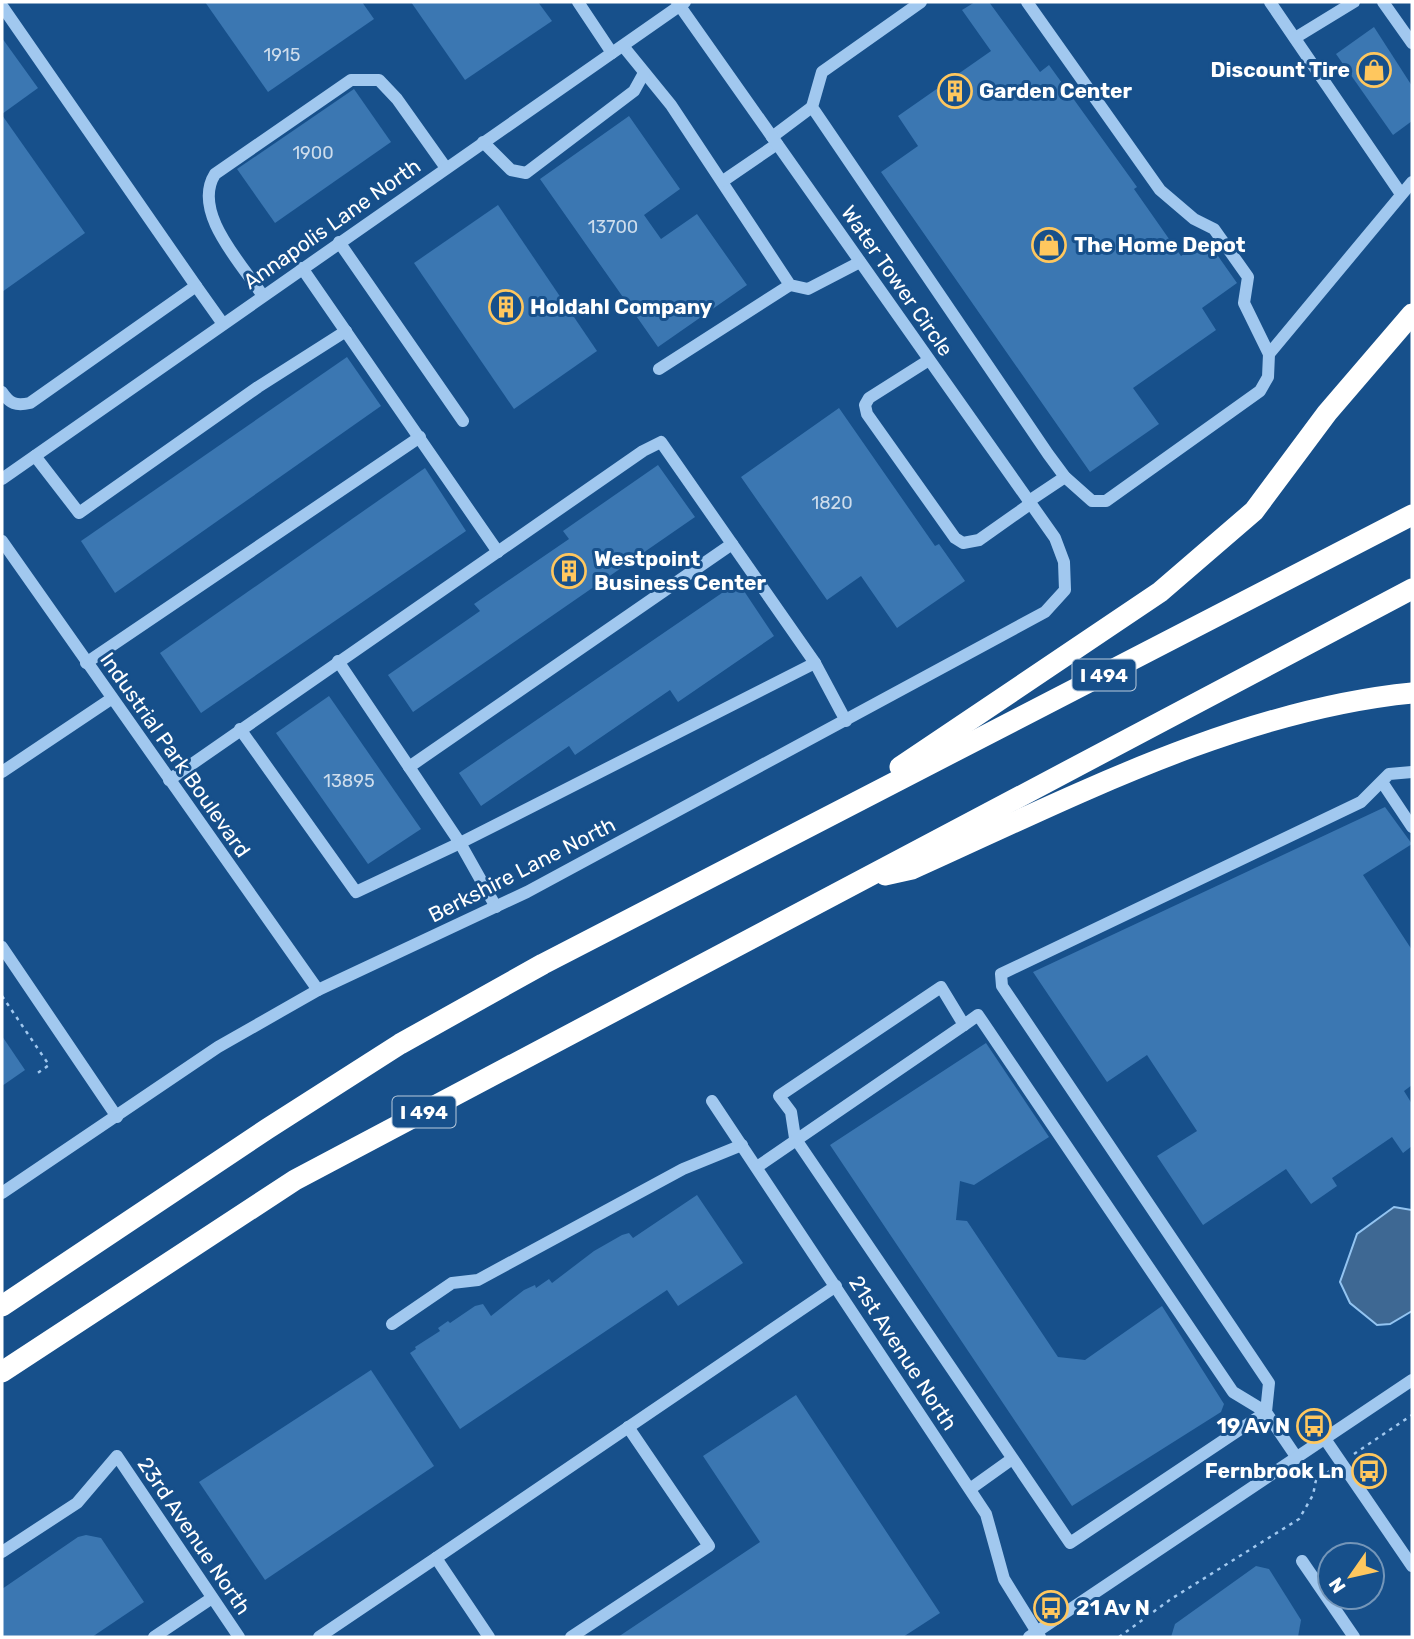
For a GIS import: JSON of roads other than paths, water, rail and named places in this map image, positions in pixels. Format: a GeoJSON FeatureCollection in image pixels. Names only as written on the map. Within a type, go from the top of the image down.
{"type":"FeatureCollection","features":[{"type":"Feature","properties":{"kind":"highway"},"geometry":{"type":"LineString","coordinates":[[794,833],[915,758],[1160,592],[1254,511],[1327,414],[1412,314]]}},
{"type":"Feature","properties":{"kind":"highway","name":"I 494"},"geometry":{"type":"LineString","coordinates":[[2,1306],[267,1129],[400,1044],[543,964],[1412,515]]}},
{"type":"Feature","properties":{"kind":"highway","name":"I 494"},"geometry":{"type":"LineString","coordinates":[[2,1372],[295,1181],[1412,589]]}},
{"type":"Feature","properties":{"kind":"highway"},"geometry":{"type":"LineString","coordinates":[[862,879],[912,869],[1089,789],[1256,725],[1364,698],[1412,693]]}},
{"type":"Feature","properties":{"kind":"street"},"geometry":{"type":"LineString","coordinates":[[578,2],[617,49],[663,94],[790,285],[808,289],[860,262]]}},
{"type":"Feature","properties":{"kind":"street"},"geometry":{"type":"LineString","coordinates":[[723,181],[812,107],[822,72],[921,2]]}},
{"type":"Feature","properties":{"kind":"street"},"geometry":{"type":"LineString","coordinates":[[812,107],[1065,477],[1092,501],[1106,501],[1259,391],[1268,377],[1269,354],[1244,303],[1248,277],[1214,229],[1194,219],[1160,190],[1027,2]]}},
{"type":"Feature","properties":{"kind":"street"},"geometry":{"type":"LineString","coordinates":[[1270,2],[1401,194]]}},
{"type":"Feature","properties":{"kind":"street"},"geometry":{"type":"LineString","coordinates":[[1295,38],[1354,2]]}},
{"type":"Feature","properties":{"kind":"street"},"geometry":{"type":"LineString","coordinates":[[1383,2],[1412,43]]}},
{"type":"Feature","properties":{"kind":"street","name":"Annapolis Lane North"},"geometry":{"type":"LineString","coordinates":[[2,479],[680,3]]}},
{"type":"Feature","properties":{"kind":"street","name":"Water Tower Circle"},"geometry":{"type":"LineString","coordinates":[[680,3],[1055,538],[1064,562],[1065,590]]}},
{"type":"Feature","properties":{"kind":"street"},"geometry":{"type":"LineString","coordinates":[[2,6],[223,324]]}},
{"type":"Feature","properties":{"kind":"street"},"geometry":{"type":"LineString","coordinates":[[483,142],[511,170],[526,173],[634,91],[643,73]]}},
{"type":"Feature","properties":{"kind":"street"},"geometry":{"type":"LineString","coordinates":[[263,296],[220,230],[207,202],[209,184],[227,166],[351,80],[365,79],[379,80],[397,99],[446,168]]}},
{"type":"Feature","properties":{"kind":"street"},"geometry":{"type":"LineString","coordinates":[[1269,354],[1412,182]]}},
{"type":"Feature","properties":{"kind":"street"},"geometry":{"type":"LineString","coordinates":[[339,242],[463,421]]}},
{"type":"Feature","properties":{"kind":"street"},"geometry":{"type":"LineString","coordinates":[[302,268],[498,552]]}},
{"type":"Feature","properties":{"kind":"street"},"geometry":{"type":"LineString","coordinates":[[659,369],[790,285]]}},
{"type":"Feature","properties":{"kind":"street"},"geometry":{"type":"LineString","coordinates":[[2,392],[9,402],[19,405],[30,403],[196,286]]}},
{"type":"Feature","properties":{"kind":"street"},"geometry":{"type":"LineString","coordinates":[[35,456],[79,513],[258,387],[346,331]]}},
{"type":"Feature","properties":{"kind":"street"},"geometry":{"type":"LineString","coordinates":[[929,360],[869,398],[865,405],[867,414],[955,538],[963,543],[979,540],[1065,477]]}},
{"type":"Feature","properties":{"kind":"street"},"geometry":{"type":"LineString","coordinates":[[86,663],[420,437]]}},
{"type":"Feature","properties":{"kind":"street"},"geometry":{"type":"LineString","coordinates":[[169,780],[643,451],[661,443],[815,663],[846,721]]}},
{"type":"Feature","properties":{"kind":"street","name":"Industrial Park Boulevard"},"geometry":{"type":"LineString","coordinates":[[2,541],[318,990]]}},
{"type":"Feature","properties":{"kind":"street"},"geometry":{"type":"LineString","coordinates":[[409,767],[732,544]]}},
{"type":"Feature","properties":{"kind":"street","name":"Berkshire Lane North"},"geometry":{"type":"LineString","coordinates":[[2,1193],[117,1118],[218,1047],[318,990],[496,907],[846,721],[1045,612],[1065,590]]}},
{"type":"Feature","properties":{"kind":"street"},"geometry":{"type":"LineString","coordinates":[[338,661],[460,844],[496,907]]}},
{"type":"Feature","properties":{"kind":"street"},"geometry":{"type":"LineString","coordinates":[[240,729],[356,892],[612,769],[815,663]]}},
{"type":"Feature","properties":{"kind":"street"},"geometry":{"type":"LineString","coordinates":[[2,772],[111,699]]}},
{"type":"Feature","properties":{"kind":"street"},"geometry":{"type":"LineString","coordinates":[[964,1025],[941,987],[779,1096],[791,1112],[795,1138],[1070,1543],[1265,1412],[1269,1383],[1002,986],[1001,974],[1361,802],[1389,774],[1412,772]]}},
{"type":"Feature","properties":{"kind":"street"},"geometry":{"type":"LineString","coordinates":[[1382,782],[1412,827]]}},
{"type":"Feature","properties":{"kind":"street"},"geometry":{"type":"LineString","coordinates":[[2,947],[117,1118]]}},
{"type":"Feature","properties":{"kind":"street"},"geometry":{"type":"LineString","coordinates":[[757,1167],[795,1138],[978,1016],[1233,1392],[1265,1412],[1297,1458]]}},
{"type":"Feature","properties":{"kind":"street","name":"21st Avenue North"},"geometry":{"type":"LineString","coordinates":[[712,1101],[986,1514],[1004,1579],[1035,1636]]}},
{"type":"Feature","properties":{"kind":"street"},"geometry":{"type":"LineString","coordinates":[[392,1324],[452,1283],[478,1280],[683,1169],[742,1145]]}},
{"type":"Feature","properties":{"kind":"street"},"geometry":{"type":"LineString","coordinates":[[319,1637],[836,1286]]}},
{"type":"Feature","properties":{"kind":"street"},"geometry":{"type":"LineString","coordinates":[[1035,1636],[1412,1380]]}},
{"type":"Feature","properties":{"kind":"street"},"geometry":{"type":"LineString","coordinates":[[571,1637],[709,1546],[628,1427]]}},
{"type":"Feature","properties":{"kind":"street"},"geometry":{"type":"LineString","coordinates":[[1325,1439],[1412,1566]]}},
{"type":"Feature","properties":{"kind":"street","name":"23rd Avenue North"},"geometry":{"type":"LineString","coordinates":[[2,1552],[77,1503],[117,1456],[239,1637]]}},
{"type":"Feature","properties":{"kind":"street"},"geometry":{"type":"LineString","coordinates":[[970,1489],[1012,1459]]}},
{"type":"Feature","properties":{"kind":"street"},"geometry":{"type":"LineString","coordinates":[[436,1558],[489,1637]]}},
{"type":"Feature","properties":{"kind":"street"},"geometry":{"type":"LineString","coordinates":[[1302,1561],[1354,1637]]}},
{"type":"Feature","properties":{"kind":"street"},"geometry":{"type":"LineString","coordinates":[[154,1637],[212,1598]]}},
{"type":"Feature","properties":{"kind":"water"},"geometry":{"type":"Polygon","coordinates":[[[1394,1207],[1412,1210],[1412,1311],[1390,1324],[1377,1325],[1350,1303],[1340,1282],[1357,1234],[1394,1207]]]}},
{"type":"Feature","properties":{"kind":"place","name":"Discount Tire"},"geometry":{"type":"Point","coordinates":[1374,70]}},
{"type":"Feature","properties":{"kind":"place","name":"Garden Center"},"geometry":{"type":"Point","coordinates":[955,91]}},
{"type":"Feature","properties":{"kind":"place","name":"The Home Depot"},"geometry":{"type":"Point","coordinates":[1049,245]}},
{"type":"Feature","properties":{"kind":"place","name":"Holdahl Company"},"geometry":{"type":"Point","coordinates":[506,307]}},
{"type":"Feature","properties":{"kind":"place","name":"Westpoint Business Center"},"geometry":{"type":"Point","coordinates":[569,571]}},
{"type":"Feature","properties":{"kind":"place","name":"19 Av N"},"geometry":{"type":"Point","coordinates":[1314,1426]}},
{"type":"Feature","properties":{"kind":"place","name":"Fernbrook Ln"},"geometry":{"type":"Point","coordinates":[1369,1471]}},
{"type":"Feature","properties":{"kind":"place","name":"21 Av N"},"geometry":{"type":"Point","coordinates":[1051,1608]}}]}
